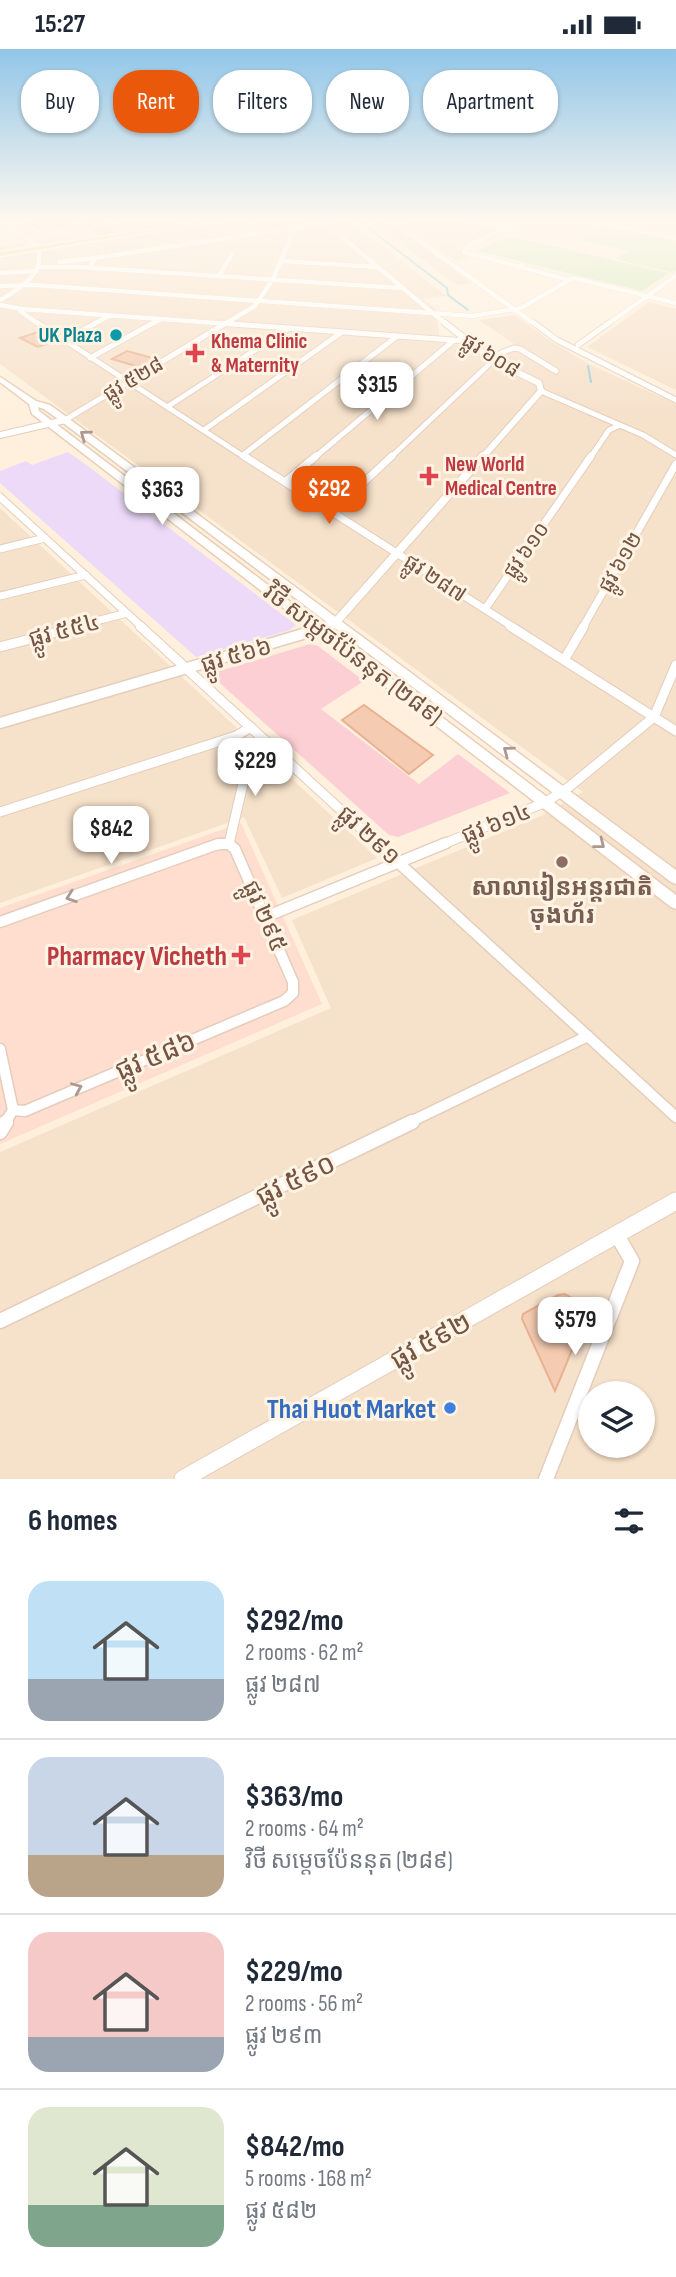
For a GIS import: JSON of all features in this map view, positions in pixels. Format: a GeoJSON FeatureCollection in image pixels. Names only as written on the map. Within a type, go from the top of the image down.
{"type":"FeatureCollection","features":[{"type":"Feature","properties":{"kind":"main road","name":"វិថី សម្តេចប៉ែននុត (២៨៩)"},"geometry":{"type":"LineString","coordinates":[[0,379],[33,403],[47,407],[65,420],[676,879]]}},
{"type":"Feature","properties":{"kind":"main road","name":"វិថី សម្តេចប៉ែននុត (២៨៩)"},"geometry":{"type":"LineString","coordinates":[[33,403],[35,412],[676,903]]}},
{"type":"Feature","properties":{"kind":"main road"},"geometry":{"type":"LineString","coordinates":[[244,571],[258,563]]}},
{"type":"Feature","properties":{"kind":"main road"},"geometry":{"type":"LineString","coordinates":[[434,716],[449,706]]}},
{"type":"Feature","properties":{"kind":"street"},"geometry":{"type":"LineString","coordinates":[[0,303],[20,288]]}},
{"type":"Feature","properties":{"kind":"street"},"geometry":{"type":"LineString","coordinates":[[64,288],[473,316],[515,310],[555,288]]}},
{"type":"Feature","properties":{"kind":"street","name":"ផ្លូវ ៥២៨"},"geometry":{"type":"LineString","coordinates":[[0,435],[65,420],[226,324],[259,301],[267,288]]}},
{"type":"Feature","properties":{"kind":"street","name":"ផ្លូវ ៦០៨"},"geometry":{"type":"LineString","coordinates":[[401,288],[492,360],[540,383],[541,391],[652,439],[676,455]]}},
{"type":"Feature","properties":{"kind":"street"},"geometry":{"type":"LineString","coordinates":[[484,288],[593,361],[676,400]]}},
{"type":"Feature","properties":{"kind":"street"},"geometry":{"type":"LineString","coordinates":[[607,288],[676,305]]}},
{"type":"Feature","properties":{"kind":"street"},"geometry":{"type":"LineString","coordinates":[[578,345],[659,288]]}},
{"type":"Feature","properties":{"kind":"street"},"geometry":{"type":"LineString","coordinates":[[0,303],[22,309],[466,341]]}},
{"type":"Feature","properties":{"kind":"street","name":"ផ្លូវ ២៨៧"},"geometry":{"type":"LineString","coordinates":[[22,309],[20,311],[63,341],[676,731]]}},
{"type":"Feature","properties":{"kind":"street"},"geometry":{"type":"LineString","coordinates":[[63,341],[111,316]]}},
{"type":"Feature","properties":{"kind":"street"},"geometry":{"type":"LineString","coordinates":[[90,358],[161,319]]}},
{"type":"Feature","properties":{"kind":"street"},"geometry":{"type":"LineString","coordinates":[[167,407],[289,328]]}},
{"type":"Feature","properties":{"kind":"street"},"geometry":{"type":"LineString","coordinates":[[204,430],[342,332]]}},
{"type":"Feature","properties":{"kind":"street"},"geometry":{"type":"LineString","coordinates":[[243,456],[396,337]]}},
{"type":"Feature","properties":{"kind":"street"},"geometry":{"type":"LineString","coordinates":[[285,482],[452,342]]}},
{"type":"Feature","properties":{"kind":"street"},"geometry":{"type":"LineString","coordinates":[[331,512],[492,360],[514,348],[556,371]]}},
{"type":"Feature","properties":{"kind":"street","name":"ផ្លូវ ៥៦៦"},"geometry":{"type":"LineString","coordinates":[[0,723],[322,630],[336,622],[541,391]]}},
{"type":"Feature","properties":{"kind":"street","name":"ផ្លូវ ៦១០"},"geometry":{"type":"LineString","coordinates":[[485,609],[609,431],[618,426]]}},
{"type":"Feature","properties":{"kind":"street","name":"ផ្លូវ ៦១២"},"geometry":{"type":"LineString","coordinates":[[564,660],[676,464]]}},
{"type":"Feature","properties":{"kind":"street","name":"ផ្លូវ ២៩១"},"geometry":{"type":"LineString","coordinates":[[0,496],[5,507],[46,538],[676,1117]]}},
{"type":"Feature","properties":{"kind":"street"},"geometry":{"type":"LineString","coordinates":[[0,549],[46,538]]}},
{"type":"Feature","properties":{"kind":"street"},"geometry":{"type":"LineString","coordinates":[[0,596],[86,575]]}},
{"type":"Feature","properties":{"kind":"street","name":"ផ្លូវ ៥៥៤"},"geometry":{"type":"LineString","coordinates":[[0,647],[127,613]]}},
{"type":"Feature","properties":{"kind":"street","name":"ផ្លូវ ៦១៤"},"geometry":{"type":"LineString","coordinates":[[265,917],[546,802],[563,792],[654,717],[676,665]]}},
{"type":"Feature","properties":{"kind":"street"},"geometry":{"type":"LineString","coordinates":[[0,812],[236,736],[251,727]]}},
{"type":"Feature","properties":{"kind":"street"},"geometry":{"type":"LineString","coordinates":[[236,736],[251,749]]}},
{"type":"Feature","properties":{"kind":"street"},"geometry":{"type":"LineString","coordinates":[[0,922],[218,844],[229,844],[251,749],[265,740]]}},
{"type":"Feature","properties":{"kind":"street","name":"ផ្លូវ ២៩៥"},"geometry":{"type":"LineString","coordinates":[[229,844],[235,849],[293,982],[293,993]]}},
{"type":"Feature","properties":{"kind":"street","name":"ផ្លូវ ៥៨៦"},"geometry":{"type":"LineString","coordinates":[[13,1110],[25,1111],[284,1002],[293,993]]}},
{"type":"Feature","properties":{"kind":"street","name":"ផ្លូវ ៥៩០"},"geometry":{"type":"LineString","coordinates":[[0,1321],[588,1036]]}},
{"type":"Feature","properties":{"kind":"street"},"geometry":{"type":"LineString","coordinates":[[0,1049],[13,1110],[0,1132]]}},
{"type":"Feature","properties":{"kind":"street","name":"ផ្លូវ ៥៩២"},"geometry":{"type":"LineString","coordinates":[[183,1479],[676,1201]]}},
{"type":"Feature","properties":{"kind":"street"},"geometry":{"type":"LineString","coordinates":[[546,1479],[632,1261],[617,1235]]}},
{"type":"Feature","properties":{"kind":"shaded area"},"geometry":{"type":"Polygon","coordinates":[[[0,288],[435,288],[446,296],[423,299],[436,310],[440,343],[467,345],[481,357],[514,344],[479,320],[515,315],[589,364],[676,404],[676,1479],[0,1479],[0,1152],[331,1008],[292,920],[541,816],[583,792],[0,364],[0,288]]]}},
{"type":"Feature","properties":{"kind":"shaded area"},"geometry":{"type":"Polygon","coordinates":[[[649,302],[676,309],[676,390],[587,347],[649,302]]]}},
{"type":"Feature","properties":{"kind":"shaded area"},"geometry":{"type":"Polygon","coordinates":[[[68,452],[296,625],[290,630],[196,657],[0,483],[0,471],[26,461],[32,465],[68,452]]]}},
{"type":"Feature","properties":{"kind":"shaded area"},"geometry":{"type":"Polygon","coordinates":[[[0,508],[377,858],[282,898],[244,817],[0,903],[0,508]]]}},
{"type":"Feature","properties":{"kind":"shaded area"},"geometry":{"type":"Polygon","coordinates":[[[310,644],[318,646],[364,681],[321,709],[419,784],[458,754],[510,793],[398,837],[389,835],[213,677],[216,672],[310,644]]]}},
{"type":"Feature","properties":{"kind":"shaded area"},"geometry":{"type":"Polygon","coordinates":[[[241,823],[322,1004],[0,1144],[0,908],[241,823]]]}},
{"type":"Feature","properties":{"kind":"building"},"geometry":{"type":"Polygon","coordinates":[[[38,332],[56,341],[38,347],[20,338],[38,332]]]}},
{"type":"Feature","properties":{"kind":"building"},"geometry":{"type":"Polygon","coordinates":[[[127,351],[156,359],[142,368],[112,359],[127,351]]]}},
{"type":"Feature","properties":{"kind":"building"},"geometry":{"type":"Polygon","coordinates":[[[364,705],[433,755],[409,774],[342,720],[364,705]]]}},
{"type":"Feature","properties":{"kind":"building"},"geometry":{"type":"Polygon","coordinates":[[[565,1294],[578,1302],[585,1319],[555,1391],[522,1319],[523,1314],[558,1295],[565,1294]]]}},
{"type":"Feature","properties":{"kind":"waterway"},"geometry":{"type":"LineString","coordinates":[[447,288],[448,295],[468,310]]}},
{"type":"Feature","properties":{"kind":"waterway"},"geometry":{"type":"LineString","coordinates":[[588,366],[591,382]]}},
{"type":"Feature","properties":{"kind":"place","name":"UK Plaza"},"geometry":{"type":"Point","coordinates":[116,335]}},
{"type":"Feature","properties":{"kind":"place","name":"Khema Clinic & Maternity"},"geometry":{"type":"Point","coordinates":[195,353]}},
{"type":"Feature","properties":{"kind":"place","name":"New World Medical Centre"},"geometry":{"type":"Point","coordinates":[429,476]}},
{"type":"Feature","properties":{"kind":"place","name":"សាលារៀនអន្តរជាតិ ចុងហ័រ"},"geometry":{"type":"Point","coordinates":[562,862]}},
{"type":"Feature","properties":{"kind":"place","name":"Pharmacy Vicheth"},"geometry":{"type":"Point","coordinates":[241,955]}},
{"type":"Feature","properties":{"kind":"place","name":"Thai Huot Market"},"geometry":{"type":"Point","coordinates":[450,1408]}}]}
